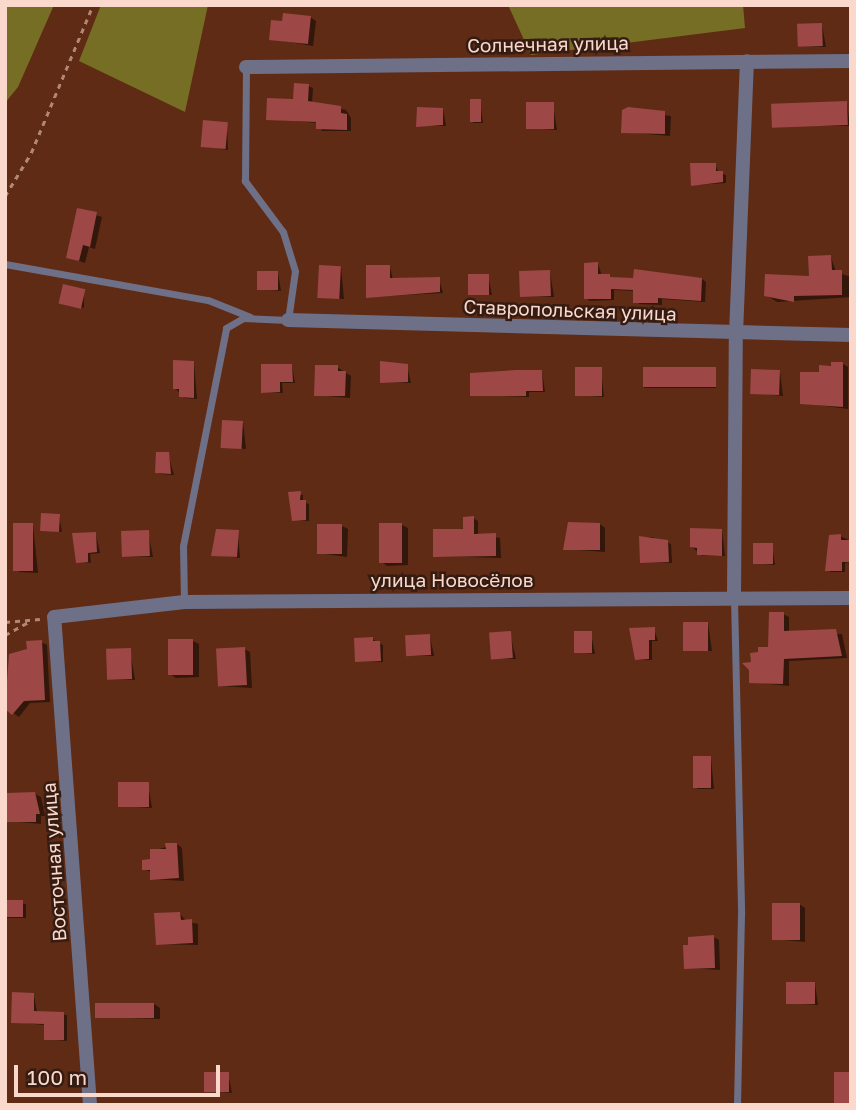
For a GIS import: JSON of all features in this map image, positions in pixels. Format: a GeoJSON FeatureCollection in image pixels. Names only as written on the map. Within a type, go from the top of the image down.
{"type":"FeatureCollection","features":[{"type":"Feature","properties":{"kind":"street"},"geometry":{"type":"LineString","coordinates":[[734,597],[736,334],[747,61]]}},
{"type":"Feature","properties":{"kind":"street","name":"Солнечная улица"},"geometry":{"type":"LineString","coordinates":[[246,67],[851,61]]}},
{"type":"Feature","properties":{"kind":"street","name":"Ставропольская улица"},"geometry":{"type":"LineString","coordinates":[[288,320],[851,335]]}},
{"type":"Feature","properties":{"kind":"street","name":"улица Новосёлов"},"geometry":{"type":"LineString","coordinates":[[54,617],[184,602],[851,598]]}},
{"type":"Feature","properties":{"kind":"street","name":"Восточная улица"},"geometry":{"type":"LineString","coordinates":[[54,617],[90,1105]]}},
{"type":"Feature","properties":{"kind":"lane"},"geometry":{"type":"LineString","coordinates":[[184,602],[183,545],[214,370],[226,328],[243,318],[288,320],[295,271],[283,232],[245,181],[246,67]]}},
{"type":"Feature","properties":{"kind":"lane"},"geometry":{"type":"LineString","coordinates":[[5,264],[208,300],[256,319]]}},
{"type":"Feature","properties":{"kind":"lane"},"geometry":{"type":"LineString","coordinates":[[734,597],[741,914],[737,1105]]}},
{"type":"Feature","properties":{"kind":"path"},"geometry":{"type":"LineString","coordinates":[[5,196],[31,153],[93,5]]}},
{"type":"Feature","properties":{"kind":"path"},"geometry":{"type":"LineString","coordinates":[[5,622],[54,617]]}},
{"type":"Feature","properties":{"kind":"path"},"geometry":{"type":"LineString","coordinates":[[5,635],[31,620]]}},
{"type":"Feature","properties":{"kind":"shaded area"},"geometry":{"type":"Polygon","coordinates":[[[5,5],[54,5],[18,87],[5,103],[5,5]]]}},
{"type":"Feature","properties":{"kind":"shaded area"},"geometry":{"type":"Polygon","coordinates":[[[101,5],[208,5],[185,112],[79,61],[101,5]]]}},
{"type":"Feature","properties":{"kind":"shaded area"},"geometry":{"type":"Polygon","coordinates":[[[508,5],[743,5],[745,28],[531,55],[508,5]]]}},
{"type":"Feature","properties":{"kind":"building"},"geometry":{"type":"Polygon","coordinates":[[[283,13],[311,16],[308,44],[269,40],[271,20],[282,21],[283,13]]]}},
{"type":"Feature","properties":{"kind":"building"},"geometry":{"type":"Polygon","coordinates":[[[822,23],[823,46],[798,47],[797,24],[822,23]]]}},
{"type":"Feature","properties":{"kind":"building"},"geometry":{"type":"Polygon","coordinates":[[[294,83],[309,84],[308,101],[341,106],[341,113],[347,114],[347,130],[316,129],[316,122],[266,120],[267,98],[293,99],[294,83]]]}},
{"type":"Feature","properties":{"kind":"building"},"geometry":{"type":"Polygon","coordinates":[[[470,99],[481,99],[481,122],[470,122],[470,99]]]}},
{"type":"Feature","properties":{"kind":"building"},"geometry":{"type":"Polygon","coordinates":[[[847,101],[848,125],[772,128],[771,104],[847,101]]]}},
{"type":"Feature","properties":{"kind":"building"},"geometry":{"type":"Polygon","coordinates":[[[526,102],[554,102],[554,129],[526,129],[526,102]]]}},
{"type":"Feature","properties":{"kind":"building"},"geometry":{"type":"Polygon","coordinates":[[[417,107],[443,108],[443,125],[416,127],[417,107]]]}},
{"type":"Feature","properties":{"kind":"building"},"geometry":{"type":"Polygon","coordinates":[[[628,107],[665,111],[665,134],[621,133],[622,110],[628,107]]]}},
{"type":"Feature","properties":{"kind":"building"},"geometry":{"type":"Polygon","coordinates":[[[203,120],[228,122],[226,149],[201,147],[203,120]]]}},
{"type":"Feature","properties":{"kind":"building"},"geometry":{"type":"Polygon","coordinates":[[[690,163],[716,163],[716,171],[723,171],[723,182],[691,186],[690,163]]]}},
{"type":"Feature","properties":{"kind":"building"},"geometry":{"type":"Polygon","coordinates":[[[77,208],[97,212],[90,247],[83,245],[79,261],[66,258],[77,208]]]}},
{"type":"Feature","properties":{"kind":"building"},"geometry":{"type":"Polygon","coordinates":[[[831,255],[832,270],[842,270],[842,295],[794,296],[794,302],[764,296],[765,274],[809,276],[808,256],[831,255]]]}},
{"type":"Feature","properties":{"kind":"building"},"geometry":{"type":"Polygon","coordinates":[[[598,262],[598,274],[610,274],[610,277],[633,278],[634,269],[702,278],[701,301],[658,298],[658,303],[633,303],[633,290],[611,289],[611,299],[584,299],[584,263],[598,262]]]}},
{"type":"Feature","properties":{"kind":"building"},"geometry":{"type":"Polygon","coordinates":[[[319,265],[341,266],[339,299],[317,298],[319,265]]]}},
{"type":"Feature","properties":{"kind":"building"},"geometry":{"type":"Polygon","coordinates":[[[366,265],[390,265],[390,278],[440,277],[440,292],[366,298],[366,265]]]}},
{"type":"Feature","properties":{"kind":"building"},"geometry":{"type":"Polygon","coordinates":[[[550,270],[551,296],[520,297],[519,271],[550,270]]]}},
{"type":"Feature","properties":{"kind":"building"},"geometry":{"type":"Polygon","coordinates":[[[257,271],[278,271],[278,290],[257,290],[257,271]]]}},
{"type":"Feature","properties":{"kind":"building"},"geometry":{"type":"Polygon","coordinates":[[[468,274],[489,274],[489,295],[468,295],[468,274]]]}},
{"type":"Feature","properties":{"kind":"building"},"geometry":{"type":"Polygon","coordinates":[[[63,284],[85,289],[81,309],[59,303],[63,284]]]}},
{"type":"Feature","properties":{"kind":"building"},"geometry":{"type":"Polygon","coordinates":[[[173,360],[194,361],[194,398],[179,397],[179,389],[173,389],[173,360]]]}},
{"type":"Feature","properties":{"kind":"building"},"geometry":{"type":"Polygon","coordinates":[[[380,361],[408,364],[408,382],[380,383],[380,361]]]}},
{"type":"Feature","properties":{"kind":"building"},"geometry":{"type":"Polygon","coordinates":[[[831,362],[843,362],[843,407],[800,404],[800,372],[819,372],[819,365],[831,366],[831,362]]]}},
{"type":"Feature","properties":{"kind":"building"},"geometry":{"type":"Polygon","coordinates":[[[261,364],[292,364],[293,382],[280,382],[280,392],[261,393],[261,364]]]}},
{"type":"Feature","properties":{"kind":"building"},"geometry":{"type":"Polygon","coordinates":[[[315,365],[338,365],[338,371],[346,371],[345,396],[314,396],[315,365]]]}},
{"type":"Feature","properties":{"kind":"building"},"geometry":{"type":"Polygon","coordinates":[[[575,367],[602,367],[602,396],[575,396],[575,367]]]}},
{"type":"Feature","properties":{"kind":"building"},"geometry":{"type":"Polygon","coordinates":[[[643,367],[716,367],[716,387],[643,387],[643,367]]]}},
{"type":"Feature","properties":{"kind":"building"},"geometry":{"type":"Polygon","coordinates":[[[751,369],[780,370],[779,395],[750,394],[751,369]]]}},
{"type":"Feature","properties":{"kind":"building"},"geometry":{"type":"Polygon","coordinates":[[[542,370],[543,391],[526,391],[526,396],[470,396],[470,373],[542,370]]]}},
{"type":"Feature","properties":{"kind":"building"},"geometry":{"type":"Polygon","coordinates":[[[222,420],[243,421],[242,449],[221,448],[222,420]]]}},
{"type":"Feature","properties":{"kind":"building"},"geometry":{"type":"Polygon","coordinates":[[[156,452],[169,452],[171,474],[155,473],[156,452]]]}},
{"type":"Feature","properties":{"kind":"building"},"geometry":{"type":"Polygon","coordinates":[[[301,491],[300,500],[306,500],[306,520],[292,521],[288,492],[301,491]]]}},
{"type":"Feature","properties":{"kind":"building"},"geometry":{"type":"Polygon","coordinates":[[[41,513],[60,514],[59,532],[40,531],[41,513]]]}},
{"type":"Feature","properties":{"kind":"building"},"geometry":{"type":"Polygon","coordinates":[[[474,516],[474,534],[496,533],[496,556],[433,557],[433,529],[463,529],[463,517],[474,516]]]}},
{"type":"Feature","properties":{"kind":"building"},"geometry":{"type":"Polygon","coordinates":[[[568,522],[600,523],[600,550],[563,550],[568,522]]]}},
{"type":"Feature","properties":{"kind":"building"},"geometry":{"type":"Polygon","coordinates":[[[13,523],[33,523],[33,571],[13,571],[13,523]]]}},
{"type":"Feature","properties":{"kind":"building"},"geometry":{"type":"Polygon","coordinates":[[[379,523],[402,523],[402,563],[379,563],[379,523]]]}},
{"type":"Feature","properties":{"kind":"building"},"geometry":{"type":"Polygon","coordinates":[[[317,524],[342,524],[342,554],[317,554],[317,524]]]}},
{"type":"Feature","properties":{"kind":"building"},"geometry":{"type":"Polygon","coordinates":[[[690,528],[722,529],[722,556],[697,555],[697,548],[690,547],[690,528]]]}},
{"type":"Feature","properties":{"kind":"building"},"geometry":{"type":"Polygon","coordinates":[[[216,529],[239,530],[237,557],[211,556],[216,529]]]}},
{"type":"Feature","properties":{"kind":"building"},"geometry":{"type":"Polygon","coordinates":[[[149,530],[150,556],[122,557],[121,531],[149,530]]]}},
{"type":"Feature","properties":{"kind":"building"},"geometry":{"type":"Polygon","coordinates":[[[96,532],[97,552],[88,553],[88,562],[76,563],[72,533],[96,532]]]}},
{"type":"Feature","properties":{"kind":"building"},"geometry":{"type":"Polygon","coordinates":[[[841,534],[841,540],[851,540],[851,562],[842,562],[842,571],[825,571],[829,535],[841,534]]]}},
{"type":"Feature","properties":{"kind":"building"},"geometry":{"type":"Polygon","coordinates":[[[639,536],[668,540],[669,562],[640,563],[639,536]]]}},
{"type":"Feature","properties":{"kind":"building"},"geometry":{"type":"Polygon","coordinates":[[[753,543],[773,543],[773,564],[753,564],[753,543]]]}},
{"type":"Feature","properties":{"kind":"building"},"geometry":{"type":"Polygon","coordinates":[[[769,612],[784,612],[784,631],[836,629],[842,656],[784,659],[783,684],[749,683],[749,670],[742,663],[751,662],[750,653],[758,652],[758,647],[768,647],[769,612]]]}},
{"type":"Feature","properties":{"kind":"building"},"geometry":{"type":"Polygon","coordinates":[[[683,622],[708,622],[708,651],[683,651],[683,622]]]}},
{"type":"Feature","properties":{"kind":"building"},"geometry":{"type":"Polygon","coordinates":[[[655,627],[655,640],[649,640],[649,659],[635,660],[629,628],[655,627]]]}},
{"type":"Feature","properties":{"kind":"building"},"geometry":{"type":"Polygon","coordinates":[[[511,631],[513,658],[491,659],[489,633],[511,631]]]}},
{"type":"Feature","properties":{"kind":"building"},"geometry":{"type":"Polygon","coordinates":[[[574,631],[592,631],[592,653],[574,653],[574,631]]]}},
{"type":"Feature","properties":{"kind":"building"},"geometry":{"type":"Polygon","coordinates":[[[430,634],[431,655],[406,656],[405,635],[430,634]]]}},
{"type":"Feature","properties":{"kind":"building"},"geometry":{"type":"Polygon","coordinates":[[[373,637],[373,641],[380,641],[381,661],[355,662],[354,638],[373,637]]]}},
{"type":"Feature","properties":{"kind":"building"},"geometry":{"type":"Polygon","coordinates":[[[168,639],[193,639],[193,675],[168,675],[168,639]]]}},
{"type":"Feature","properties":{"kind":"building"},"geometry":{"type":"Polygon","coordinates":[[[42,640],[45,700],[24,701],[12,715],[5,709],[9,654],[27,649],[26,641],[42,640]]]}},
{"type":"Feature","properties":{"kind":"building"},"geometry":{"type":"Polygon","coordinates":[[[245,647],[247,685],[218,686],[216,649],[245,647]]]}},
{"type":"Feature","properties":{"kind":"building"},"geometry":{"type":"Polygon","coordinates":[[[131,648],[132,679],[107,680],[106,649],[131,648]]]}},
{"type":"Feature","properties":{"kind":"building"},"geometry":{"type":"Polygon","coordinates":[[[693,756],[711,756],[711,788],[693,788],[693,756]]]}},
{"type":"Feature","properties":{"kind":"building"},"geometry":{"type":"Polygon","coordinates":[[[118,782],[149,782],[149,807],[118,807],[118,782]]]}},
{"type":"Feature","properties":{"kind":"building"},"geometry":{"type":"Polygon","coordinates":[[[35,792],[40,814],[36,814],[36,822],[6,822],[6,793],[35,792]]]}},
{"type":"Feature","properties":{"kind":"building"},"geometry":{"type":"Polygon","coordinates":[[[165,843],[177,843],[179,878],[150,880],[150,870],[142,870],[142,860],[150,859],[150,849],[166,849],[165,843]]]}},
{"type":"Feature","properties":{"kind":"building"},"geometry":{"type":"Polygon","coordinates":[[[5,900],[23,900],[23,917],[5,917],[5,900]]]}},
{"type":"Feature","properties":{"kind":"building"},"geometry":{"type":"Polygon","coordinates":[[[772,903],[800,903],[800,940],[772,940],[772,903]]]}},
{"type":"Feature","properties":{"kind":"building"},"geometry":{"type":"Polygon","coordinates":[[[180,912],[181,920],[192,919],[193,943],[156,945],[154,913],[180,912]]]}},
{"type":"Feature","properties":{"kind":"building"},"geometry":{"type":"Polygon","coordinates":[[[714,935],[715,968],[684,969],[683,945],[688,945],[688,937],[714,935]]]}},
{"type":"Feature","properties":{"kind":"building"},"geometry":{"type":"Polygon","coordinates":[[[786,982],[815,982],[815,1004],[786,1004],[786,982]]]}},
{"type":"Feature","properties":{"kind":"building"},"geometry":{"type":"Polygon","coordinates":[[[12,992],[34,993],[34,1011],[64,1012],[64,1040],[44,1040],[44,1024],[11,1023],[12,992]]]}},
{"type":"Feature","properties":{"kind":"building"},"geometry":{"type":"Polygon","coordinates":[[[95,1003],[154,1003],[154,1018],[95,1018],[95,1003]]]}},
{"type":"Feature","properties":{"kind":"building"},"geometry":{"type":"Polygon","coordinates":[[[204,1072],[229,1072],[229,1092],[204,1092],[204,1072]]]}},
{"type":"Feature","properties":{"kind":"building"},"geometry":{"type":"Polygon","coordinates":[[[834,1072],[851,1072],[851,1105],[834,1105],[834,1072]]]}}]}
